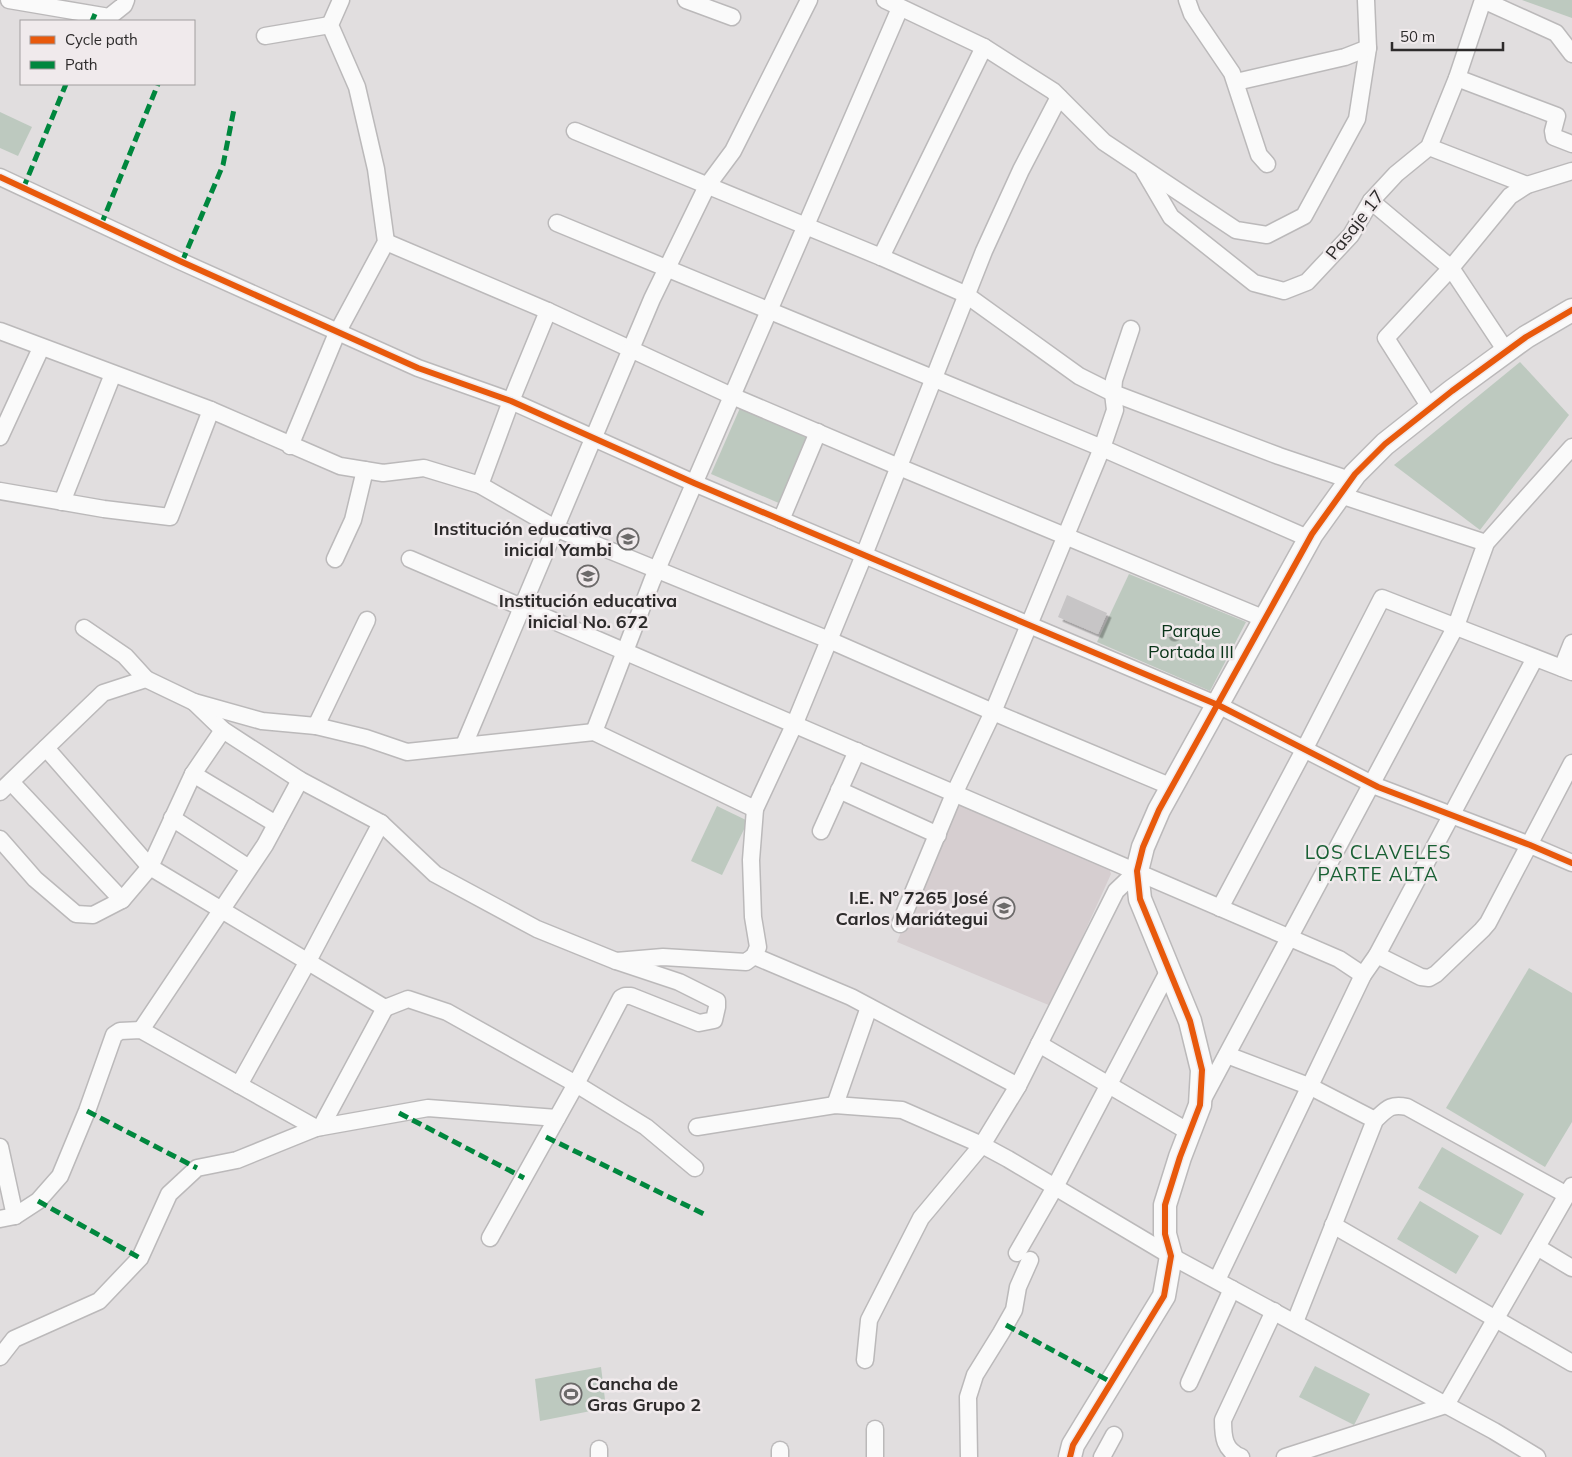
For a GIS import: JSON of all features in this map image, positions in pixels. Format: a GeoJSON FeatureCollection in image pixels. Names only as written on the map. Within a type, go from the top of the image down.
{"type":"FeatureCollection","features":[{"type":"Feature","properties":{"kind":"street"},"geometry":{"type":"LineString","coordinates":[[9,0],[109,17],[124,5],[126,0]]}},
{"type":"Feature","properties":{"kind":"street"},"geometry":{"type":"LineString","coordinates":[[290,446],[337,333],[386,242],[376,169],[357,87],[330,24],[341,0]]}},
{"type":"Feature","properties":{"kind":"street"},"geometry":{"type":"LineString","coordinates":[[686,0],[732,17]]}},
{"type":"Feature","properties":{"kind":"street"},"geometry":{"type":"LineString","coordinates":[[464,745],[666,268],[707,185],[733,151],[809,0]]}},
{"type":"Feature","properties":{"kind":"street"},"geometry":{"type":"LineString","coordinates":[[1187,0],[1192,14],[1232,73],[1259,155],[1267,164]]}},
{"type":"Feature","properties":{"kind":"street"},"geometry":{"type":"LineString","coordinates":[[594,732],[624,651],[805,226],[894,3],[984,47],[1053,91],[1104,142],[1236,230],[1267,234],[1304,216],[1357,119],[1368,48],[1366,0]]}},
{"type":"Feature","properties":{"kind":"street"},"geometry":{"type":"LineString","coordinates":[[1483,0],[1556,33],[1572,54]]}},
{"type":"Feature","properties":{"kind":"street","name":"Pasaje 17"},"geometry":{"type":"LineString","coordinates":[[1141,167],[1171,217],[1254,283],[1284,291],[1307,282],[1351,235],[1371,202],[1396,174],[1429,147],[1457,78],[1483,0]]}},
{"type":"Feature","properties":{"kind":"street"},"geometry":{"type":"LineString","coordinates":[[265,36],[330,24]]}},
{"type":"Feature","properties":{"kind":"street"},"geometry":{"type":"LineString","coordinates":[[881,258],[984,47]]}},
{"type":"Feature","properties":{"kind":"street"},"geometry":{"type":"LineString","coordinates":[[1236,82],[1345,57],[1368,48]]}},
{"type":"Feature","properties":{"kind":"street"},"geometry":{"type":"LineString","coordinates":[[1457,78],[1557,116],[1553,131],[1554,137],[1572,144]]}},
{"type":"Feature","properties":{"kind":"street"},"geometry":{"type":"LineString","coordinates":[[616,961],[663,956],[746,962],[754,956],[758,947],[753,917],[751,860],[755,809],[795,723],[864,555],[984,251],[1021,170],[1059,97]]}},
{"type":"Feature","properties":{"kind":"street"},"geometry":{"type":"LineString","coordinates":[[575,131],[966,295],[1079,376],[1113,393],[1279,456],[1345,487],[1486,543]]}},
{"type":"Feature","properties":{"kind":"street"},"geometry":{"type":"LineString","coordinates":[[1429,147],[1527,185]]}},
{"type":"Feature","properties":{"kind":"street"},"geometry":{"type":"LineString","coordinates":[[1431,409],[1386,338],[1451,268],[1510,196],[1527,185],[1572,171]]}},
{"type":"Feature","properties":{"kind":"street"},"geometry":{"type":"LineString","coordinates":[[0,177],[337,333],[418,368],[511,401],[694,483],[1218,705],[1371,784],[1572,863]]}},
{"type":"Feature","properties":{"kind":"street"},"geometry":{"type":"LineString","coordinates":[[1371,202],[1451,268],[1506,351]]}},
{"type":"Feature","properties":{"kind":"street"},"geometry":{"type":"LineString","coordinates":[[557,223],[1102,448],[1310,539]]}},
{"type":"Feature","properties":{"kind":"street"},"geometry":{"type":"LineString","coordinates":[[386,242],[548,311],[732,396],[1265,619]]}},
{"type":"Feature","properties":{"kind":"street"},"geometry":{"type":"LineString","coordinates":[[1200,1105],[1202,1070],[1190,1022],[1140,899],[1137,871],[1143,847],[1172,786],[1265,619],[1310,539],[1345,487],[1385,444],[1506,351],[1572,310]]}},
{"type":"Feature","properties":{"kind":"street"},"geometry":{"type":"LineString","coordinates":[[480,485],[511,401],[548,311]]}},
{"type":"Feature","properties":{"kind":"street"},"geometry":{"type":"LineString","coordinates":[[900,924],[954,794],[993,712],[1102,448],[1115,410],[1114,380],[1130,329]]}},
{"type":"Feature","properties":{"kind":"street"},"geometry":{"type":"LineString","coordinates":[[0,331],[41,348],[211,410],[290,446],[340,466],[383,473],[424,468],[480,485],[555,528],[829,640],[993,712],[1172,786]]}},
{"type":"Feature","properties":{"kind":"street"},"geometry":{"type":"LineString","coordinates":[[0,437],[41,348]]}},
{"type":"Feature","properties":{"kind":"street"},"geometry":{"type":"LineString","coordinates":[[62,502],[113,374]]}},
{"type":"Feature","properties":{"kind":"street"},"geometry":{"type":"LineString","coordinates":[[0,491],[62,502],[170,517],[211,410]]}},
{"type":"Feature","properties":{"kind":"street"},"geometry":{"type":"LineString","coordinates":[[781,520],[818,432]]}},
{"type":"Feature","properties":{"kind":"street"},"geometry":{"type":"LineString","coordinates":[[1070,1457],[1073,1445],[1164,1296],[1171,1256],[1166,1234],[1166,1205],[1180,1157],[1200,1105],[1456,626],[1486,543],[1572,447]]}},
{"type":"Feature","properties":{"kind":"street"},"geometry":{"type":"LineString","coordinates":[[335,558],[353,520],[365,470]]}},
{"type":"Feature","properties":{"kind":"street"},"geometry":{"type":"LineString","coordinates":[[410,559],[1340,959],[1363,975]]}},
{"type":"Feature","properties":{"kind":"street"},"geometry":{"type":"LineString","coordinates":[[1220,908],[1382,598],[1567,670],[1572,643]]}},
{"type":"Feature","properties":{"kind":"street"},"geometry":{"type":"LineString","coordinates":[[316,726],[367,620]]}},
{"type":"Feature","properties":{"kind":"street"},"geometry":{"type":"LineString","coordinates":[[84,628],[126,656],[146,679],[194,702],[262,721],[316,726],[366,738],[407,752],[594,732],[755,809]]}},
{"type":"Feature","properties":{"kind":"street"},"geometry":{"type":"LineString","coordinates":[[1216,1280],[1311,1087],[1363,975],[1377,955],[1535,658]]}},
{"type":"Feature","properties":{"kind":"street"},"geometry":{"type":"LineString","coordinates":[[122,900],[6,787],[103,693],[146,679]]}},
{"type":"Feature","properties":{"kind":"street"},"geometry":{"type":"LineString","coordinates":[[194,702],[223,730],[300,780],[381,823],[435,874],[536,929],[616,961],[679,982],[717,1002],[714,1020],[699,1023],[631,996],[621,998],[576,1084],[490,1238]]}},
{"type":"Feature","properties":{"kind":"street"},"geometry":{"type":"LineString","coordinates":[[0,839],[35,879],[76,914],[93,915],[122,900],[150,867],[193,774],[223,730]]}},
{"type":"Feature","properties":{"kind":"street"},"geometry":{"type":"LineString","coordinates":[[46,748],[150,867],[385,1008]]}},
{"type":"Feature","properties":{"kind":"street"},"geometry":{"type":"LineString","coordinates":[[821,831],[857,751]]}},
{"type":"Feature","properties":{"kind":"street"},"geometry":{"type":"LineString","coordinates":[[1377,955],[1421,977],[1429,978],[1436,974],[1488,923],[1572,763]]}},
{"type":"Feature","properties":{"kind":"street"},"geometry":{"type":"LineString","coordinates":[[193,774],[276,824]]}},
{"type":"Feature","properties":{"kind":"street"},"geometry":{"type":"LineString","coordinates":[[141,1030],[249,868],[300,780]]}},
{"type":"Feature","properties":{"kind":"street"},"geometry":{"type":"LineString","coordinates":[[839,790],[938,835]]}},
{"type":"Feature","properties":{"kind":"street"},"geometry":{"type":"LineString","coordinates":[[172,818],[249,868]]}},
{"type":"Feature","properties":{"kind":"street"},"geometry":{"type":"LineString","coordinates":[[239,1085],[308,962],[381,823]]}},
{"type":"Feature","properties":{"kind":"street"},"geometry":{"type":"LineString","coordinates":[[865,1360],[869,1320],[921,1218],[982,1145],[1018,1086],[1116,891],[1137,871]]}},
{"type":"Feature","properties":{"kind":"street"},"geometry":{"type":"LineString","coordinates":[[754,956],[851,997],[1018,1086]]}},
{"type":"Feature","properties":{"kind":"street"},"geometry":{"type":"LineString","coordinates":[[969,1457],[968,1397],[975,1375],[1014,1310],[1023,1256],[1055,1187],[1169,970]]}},
{"type":"Feature","properties":{"kind":"street"},"geometry":{"type":"LineString","coordinates":[[318,1128],[385,1008],[408,999],[447,1012],[576,1084],[646,1127],[695,1168]]}},
{"type":"Feature","properties":{"kind":"street"},"geometry":{"type":"LineString","coordinates":[[835,1105],[870,1007]]}},
{"type":"Feature","properties":{"kind":"street"},"geometry":{"type":"LineString","coordinates":[[0,1147],[7,1218],[38,1201],[60,1176],[87,1111],[114,1035],[120,1031],[141,1030],[318,1128]]}},
{"type":"Feature","properties":{"kind":"street"},"geometry":{"type":"LineString","coordinates":[[1040,1044],[1189,1132]]}},
{"type":"Feature","properties":{"kind":"street"},"geometry":{"type":"LineString","coordinates":[[1227,1055],[1311,1087],[1375,1120]]}},
{"type":"Feature","properties":{"kind":"street"},"geometry":{"type":"LineString","coordinates":[[697,1127],[835,1105],[902,1110],[982,1145],[1171,1256],[1494,1431],[1532,1456]]}},
{"type":"Feature","properties":{"kind":"street"},"geometry":{"type":"LineString","coordinates":[[1285,1457],[1446,1405],[1570,1190],[1407,1106],[1391,1106],[1375,1120],[1295,1322]]}},
{"type":"Feature","properties":{"kind":"street"},"geometry":{"type":"LineString","coordinates":[[0,1358],[14,1339],[99,1301],[140,1258],[169,1194],[197,1168],[237,1160],[318,1128],[428,1108],[557,1118]]}},
{"type":"Feature","properties":{"kind":"street"},"geometry":{"type":"LineString","coordinates":[[1333,1225],[1572,1363]]}},
{"type":"Feature","properties":{"kind":"street"},"geometry":{"type":"LineString","coordinates":[[1537,1247],[1572,1268]]}},
{"type":"Feature","properties":{"kind":"street"},"geometry":{"type":"LineString","coordinates":[[1188,1383],[1232,1288]]}},
{"type":"Feature","properties":{"kind":"street"},"geometry":{"type":"LineString","coordinates":[[1241,1457],[1235,1455],[1227,1447],[1223,1434],[1223,1420],[1274,1311]]}},
{"type":"Feature","properties":{"kind":"street"},"geometry":{"type":"LineString","coordinates":[[875,1429],[875,1457]]}},
{"type":"Feature","properties":{"kind":"street"},"geometry":{"type":"LineString","coordinates":[[1102,1457],[1114,1435]]}},
{"type":"Feature","properties":{"kind":"shaded area","name":"I.E. Nº 7265 José Carlos Mariátegui"},"geometry":{"type":"Polygon","coordinates":[[[956,800],[1108,865],[1111,874],[1051,1006],[897,942],[956,800]]]}},
{"type":"Feature","properties":{"kind":"green space"},"geometry":{"type":"Polygon","coordinates":[[[1522,0],[1572,0],[1572,18],[1522,0]]]}},
{"type":"Feature","properties":{"kind":"green space"},"geometry":{"type":"Polygon","coordinates":[[[0,112],[32,127],[18,156],[0,148],[0,112]]]}},
{"type":"Feature","properties":{"kind":"green space"},"geometry":{"type":"Polygon","coordinates":[[[1520,362],[1569,415],[1480,530],[1394,465],[1520,362]]]}},
{"type":"Feature","properties":{"kind":"green space"},"geometry":{"type":"Polygon","coordinates":[[[740,408],[810,438],[781,504],[711,474],[740,408]]]}},
{"type":"Feature","properties":{"kind":"green space","name":"Parque Portada III"},"geometry":{"type":"Polygon","coordinates":[[[1129,574],[1246,622],[1210,691],[1097,642],[1129,574]]]}},
{"type":"Feature","properties":{"kind":"green space"},"geometry":{"type":"Polygon","coordinates":[[[717,806],[748,821],[722,875],[691,861],[717,806]]]}},
{"type":"Feature","properties":{"kind":"green space"},"geometry":{"type":"Polygon","coordinates":[[[1529,968],[1572,993],[1572,1122],[1545,1167],[1446,1108],[1529,968]]]}},
{"type":"Feature","properties":{"kind":"green space"},"geometry":{"type":"Polygon","coordinates":[[[1442,1147],[1524,1194],[1501,1235],[1418,1188],[1442,1147]]]}},
{"type":"Feature","properties":{"kind":"green space"},"geometry":{"type":"Polygon","coordinates":[[[1420,1201],[1479,1236],[1456,1274],[1397,1239],[1420,1201]]]}},
{"type":"Feature","properties":{"kind":"green space"},"geometry":{"type":"Polygon","coordinates":[[[1315,1366],[1370,1394],[1354,1425],[1299,1397],[1315,1366]]]}},
{"type":"Feature","properties":{"kind":"green space","name":"Cancha de Gras Grupo 2"},"geometry":{"type":"Polygon","coordinates":[[[601,1367],[606,1408],[540,1421],[535,1379],[601,1367]]]}},
{"type":"Feature","properties":{"kind":"building"},"geometry":{"type":"Polygon","coordinates":[[[1067,595],[1107,613],[1098,634],[1058,617],[1067,595]]]}},
{"type":"Feature","properties":{"kind":"building"},"geometry":{"type":"Polygon","coordinates":[[[1168,625],[1172,625],[1176,631],[1172,637],[1168,637],[1164,633],[1164,629],[1168,625]]]}},
{"type":"Feature","properties":{"kind":"marked path"},"geometry":{"type":"LineString","coordinates":[[92,20],[95,14]]}},
{"type":"Feature","properties":{"kind":"marked path"},"geometry":{"type":"LineString","coordinates":[[23,189],[66,85]]}},
{"type":"Feature","properties":{"kind":"marked path"},"geometry":{"type":"LineString","coordinates":[[101,225],[158,85]]}},
{"type":"Feature","properties":{"kind":"marked path"},"geometry":{"type":"LineString","coordinates":[[182,262],[223,165],[234,109]]}},
{"type":"Feature","properties":{"kind":"marked path"},"geometry":{"type":"LineString","coordinates":[[87,1111],[197,1168]]}},
{"type":"Feature","properties":{"kind":"marked path"},"geometry":{"type":"LineString","coordinates":[[399,1113],[524,1178]]}},
{"type":"Feature","properties":{"kind":"marked path"},"geometry":{"type":"LineString","coordinates":[[546,1137],[704,1214]]}},
{"type":"Feature","properties":{"kind":"marked path"},"geometry":{"type":"LineString","coordinates":[[38,1201],[140,1258]]}},
{"type":"Feature","properties":{"kind":"marked path"},"geometry":{"type":"LineString","coordinates":[[1006,1325],[1111,1382]]}},
{"type":"Feature","properties":{"kind":"cycle path"},"geometry":{"type":"LineString","coordinates":[[0,177],[182,262],[418,368],[511,401],[694,483],[1218,705],[1378,787],[1572,863]]}},
{"type":"Feature","properties":{"kind":"cycle path"},"geometry":{"type":"LineString","coordinates":[[1070,1457],[1073,1445],[1164,1296],[1171,1256],[1165,1234],[1165,1205],[1180,1157],[1200,1105],[1202,1070],[1190,1021],[1140,899],[1137,871],[1143,847],[1159,810],[1312,534],[1355,474],[1385,444],[1452,391],[1526,337],[1572,310]]}},
{"type":"Feature","properties":{"kind":"place","name":"Institución educativa inicial Yambi"},"geometry":{"type":"Point","coordinates":[628,539]}},
{"type":"Feature","properties":{"kind":"place","name":"Institución educativa inicial No. 672"},"geometry":{"type":"Point","coordinates":[588,576]}},
{"type":"Feature","properties":{"kind":"place","name":"I.E. Nº 7265 José Carlos Mariátegui"},"geometry":{"type":"Point","coordinates":[1004,908]}},
{"type":"Feature","properties":{"kind":"place","name":"Cancha de Gras Grupo 2"},"geometry":{"type":"Point","coordinates":[571,1394]}},
{"type":"Feature","properties":{"kind":"district","name":"LOS CLAVELES PARTE ALTA"},"geometry":{"type":"Point","coordinates":[1378,863]}}]}
